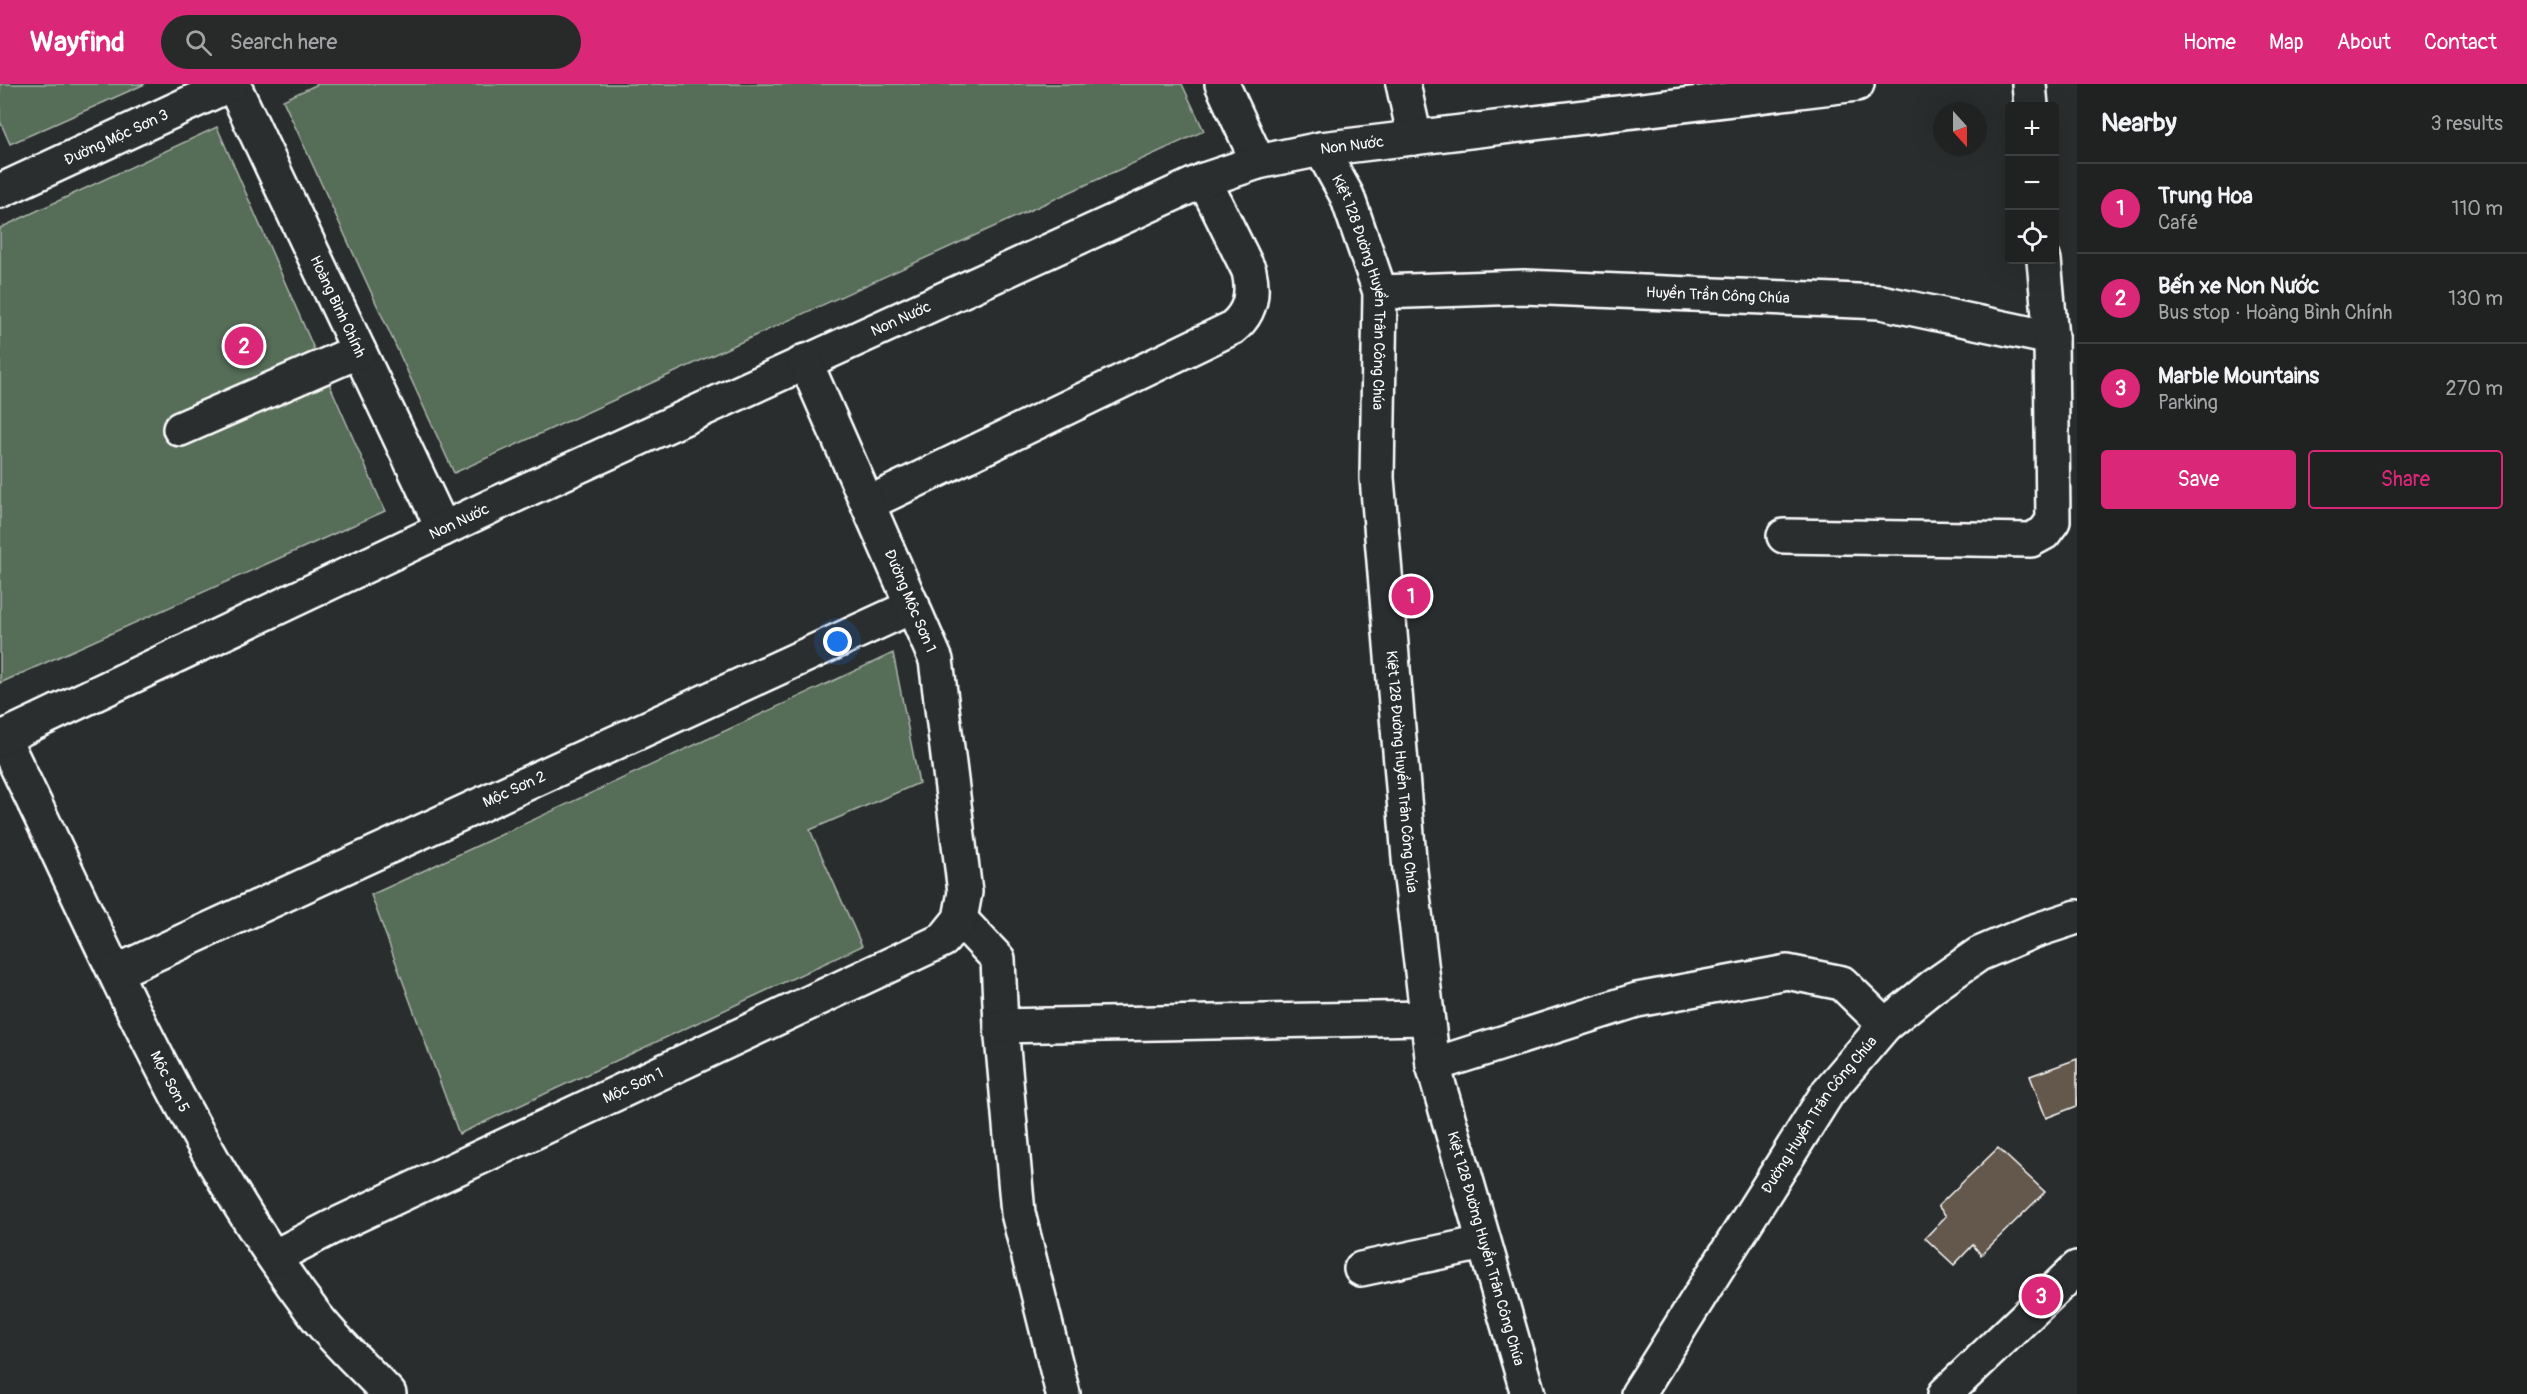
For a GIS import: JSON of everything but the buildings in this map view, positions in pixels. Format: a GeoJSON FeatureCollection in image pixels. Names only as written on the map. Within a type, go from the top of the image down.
{"type":"FeatureCollection","features":[{"type":"Feature","properties":{"kind":"street","name":"Đường Mộc Sơn 3"},"geometry":{"type":"LineString","coordinates":[[0,191],[232,84]]}},
{"type":"Feature","properties":{"kind":"street","name":"Hoàng Bình Chính"},"geometry":{"type":"LineString","coordinates":[[232,84],[443,529]]}},
{"type":"Feature","properties":{"kind":"street"},"geometry":{"type":"LineString","coordinates":[[1222,84],[1258,162]]}},
{"type":"Feature","properties":{"kind":"street"},"geometry":{"type":"LineString","coordinates":[[1403,84],[1415,138]]}},
{"type":"Feature","properties":{"kind":"street","name":"Non Nước"},"geometry":{"type":"LineString","coordinates":[[1,739],[443,529],[1203,180],[1258,162],[1322,149],[1857,84]]}},
{"type":"Feature","properties":{"kind":"street"},"geometry":{"type":"LineString","coordinates":[[2029,84],[2031,102]]}},
{"type":"Feature","properties":{"kind":"street","name":"Kiệt 128 Đường Huyền Trân Công Chúa"},"geometry":{"type":"LineString","coordinates":[[1322,149],[1347,196],[1380,292],[1377,478],[1410,870],[1433,1065],[1528,1394]]}},
{"type":"Feature","properties":{"kind":"street"},"geometry":{"type":"LineString","coordinates":[[869,503],[1221,333],[1241,320],[1248,310],[1251,297],[1252,285],[1249,271],[1203,180]]}},
{"type":"Feature","properties":{"kind":"street"},"geometry":{"type":"LineString","coordinates":[[1784,536],[2031,540],[2044,533],[2053,521],[2051,338],[2044,264]]}},
{"type":"Feature","properties":{"kind":"street","name":"Huyền Trần Công Chúa"},"geometry":{"type":"LineString","coordinates":[[1380,292],[1524,287],[1881,302],[2051,338]]}},
{"type":"Feature","properties":{"kind":"street"},"geometry":{"type":"LineString","coordinates":[[180,429],[359,351]]}},
{"type":"Feature","properties":{"kind":"street","name":"Đường Mộc Sơn 1"},"geometry":{"type":"LineString","coordinates":[[805,361],[936,660],[962,905]]}},
{"type":"Feature","properties":{"kind":"street","name":"Mộc Sơn 2"},"geometry":{"type":"LineString","coordinates":[[116,972],[913,606]]}},
{"type":"Feature","properties":{"kind":"street","name":"Mộc Sơn 5"},"geometry":{"type":"LineString","coordinates":[[1,739],[170,1085],[274,1257],[313,1313],[389,1394]]}},
{"type":"Feature","properties":{"kind":"street"},"geometry":{"type":"LineString","coordinates":[[962,905],[998,959],[1018,1213],[1063,1394]]}},
{"type":"Feature","properties":{"kind":"street","name":"Mộc Sơn 1"},"geometry":{"type":"LineString","coordinates":[[274,1257],[334,1226],[943,940],[962,905]]}},
{"type":"Feature","properties":{"kind":"street","name":"Đường Huyền Trân Công Chúa"},"geometry":{"type":"LineString","coordinates":[[1638,1394],[1828,1092],[1885,1025],[1932,987],[1979,954],[2031,932],[2077,917]]}},
{"type":"Feature","properties":{"kind":"street"},"geometry":{"type":"LineString","coordinates":[[1433,1065],[1637,1000],[1787,972],[1842,983],[1885,1025]]}},
{"type":"Feature","properties":{"kind":"street"},"geometry":{"type":"LineString","coordinates":[[1002,1026],[1427,1017]]}},
{"type":"Feature","properties":{"kind":"street"},"geometry":{"type":"LineString","coordinates":[[1361,1269],[1483,1243]]}},
{"type":"Feature","properties":{"kind":"street"},"geometry":{"type":"LineString","coordinates":[[1945,1394],[2077,1268]]}},
{"type":"Feature","properties":{"kind":"green space"},"geometry":{"type":"Polygon","coordinates":[[[0,84],[145,84],[10,144],[0,121],[0,84]]]}},
{"type":"Feature","properties":{"kind":"green space"},"geometry":{"type":"Polygon","coordinates":[[[318,84],[1182,84],[1204,131],[454,473],[283,100],[318,84]]]}},
{"type":"Feature","properties":{"kind":"green space"},"geometry":{"type":"Polygon","coordinates":[[[217,127],[385,511],[0,683],[0,228],[217,127]]]}},
{"type":"Feature","properties":{"kind":"green space"},"geometry":{"type":"Polygon","coordinates":[[[893,653],[919,783],[810,830],[862,946],[459,1134],[371,895],[893,653]]]}},
{"type":"Feature","properties":{"kind":"place","name":"Bến xe Non Nước"},"geometry":{"type":"Point","coordinates":[244,346]}},
{"type":"Feature","properties":{"kind":"place","name":"Trung Hoa"},"geometry":{"type":"Point","coordinates":[1411,596]}},
{"type":"Feature","properties":{"kind":"place","name":"Marble Mountains"},"geometry":{"type":"Point","coordinates":[2041,1296]}}]}
